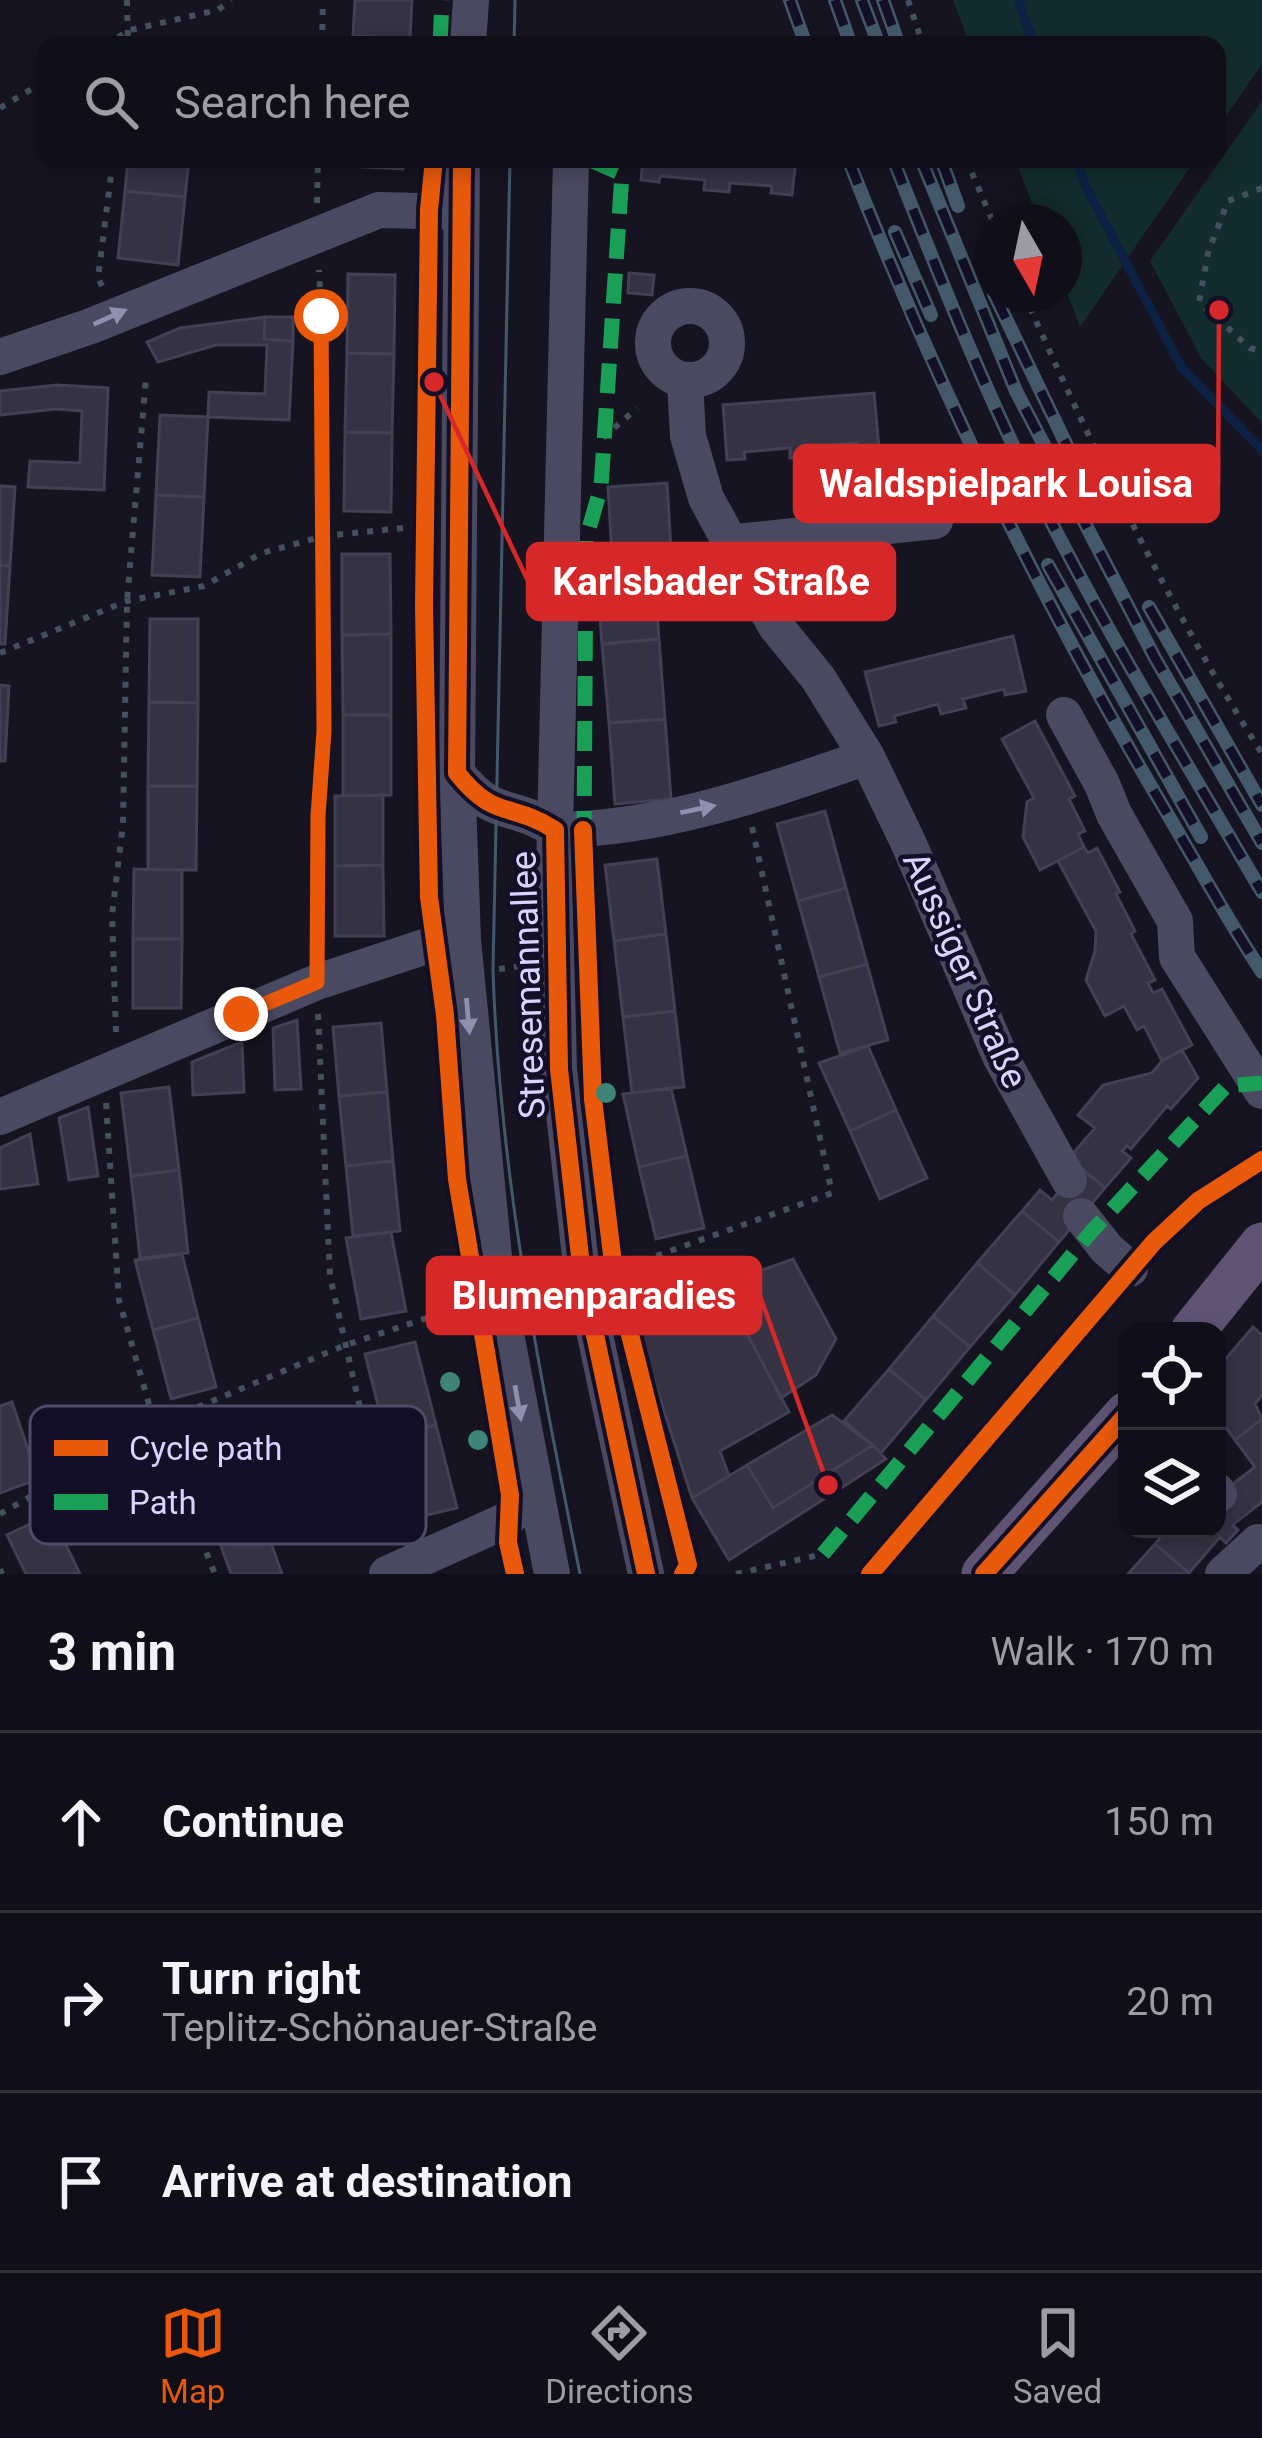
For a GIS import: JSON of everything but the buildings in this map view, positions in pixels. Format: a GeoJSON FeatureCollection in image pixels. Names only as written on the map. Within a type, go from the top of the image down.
{"type":"FeatureCollection","features":[{"type":"Feature","properties":{"kind":"main road"},"geometry":{"type":"LineString","coordinates":[[1200,1322],[1254,1254]]}},
{"type":"Feature","properties":{"kind":"main road"},"geometry":{"type":"LineString","coordinates":[[984,1574],[1118,1424]]}},
{"type":"Feature","properties":{"kind":"street"},"geometry":{"type":"LineString","coordinates":[[469,36],[471,0]]}},
{"type":"Feature","properties":{"kind":"street","name":"Stresemannallee"},"geometry":{"type":"LineString","coordinates":[[461,168],[457,773],[463,940],[496,1287],[552,1574]]}},
{"type":"Feature","properties":{"kind":"street","name":"Stresemannallee"},"geometry":{"type":"LineString","coordinates":[[571,168],[569,830],[556,931],[559,1069],[582,1274],[646,1574]]}},
{"type":"Feature","properties":{"kind":"street"},"geometry":{"type":"LineString","coordinates":[[0,357],[379,210],[459,212]]}},
{"type":"Feature","properties":{"kind":"street","name":"Aussiger Straße"},"geometry":{"type":"LineString","coordinates":[[686,382],[688,436],[706,498],[775,625],[818,678],[867,757],[1000,1056],[1069,1180]]}},
{"type":"Feature","properties":{"kind":"street"},"geometry":{"type":"LineString","coordinates":[[728,543],[935,521]]}},
{"type":"Feature","properties":{"kind":"street"},"geometry":{"type":"LineString","coordinates":[[1064,715],[1175,921],[1177,957],[1262,1091]]}},
{"type":"Feature","properties":{"kind":"street"},"geometry":{"type":"LineString","coordinates":[[569,830],[746,800],[867,757]]}},
{"type":"Feature","properties":{"kind":"street","name":"Stresemannallee"},"geometry":{"type":"LineString","coordinates":[[457,773],[476,797],[496,810],[532,816],[569,830]]}},
{"type":"Feature","properties":{"kind":"street","name":"Stresemannallee"},"geometry":{"type":"LineString","coordinates":[[458,857],[478,823],[496,810]]}},
{"type":"Feature","properties":{"kind":"street"},"geometry":{"type":"LineString","coordinates":[[0,1117],[317,982],[434,944],[463,940]]}},
{"type":"Feature","properties":{"kind":"street"},"geometry":{"type":"LineString","coordinates":[[1081,1216],[1130,1269]]}},
{"type":"Feature","properties":{"kind":"street"},"geometry":{"type":"LineString","coordinates":[[398,1569],[507,1520],[534,1490]]}},
{"type":"Feature","properties":{"kind":"street"},"geometry":{"type":"LineString","coordinates":[[1223,1574],[1239,1519]]}},
{"type":"Feature","properties":{"kind":"path"},"geometry":{"type":"LineString","coordinates":[[128,0],[129,36]]}},
{"type":"Feature","properties":{"kind":"path"},"geometry":{"type":"LineString","coordinates":[[120,36],[218,10],[231,0]]}},
{"type":"Feature","properties":{"kind":"path"},"geometry":{"type":"LineString","coordinates":[[322,36],[323,0]]}},
{"type":"Feature","properties":{"kind":"path"},"geometry":{"type":"LineString","coordinates":[[908,0],[920,36]]}},
{"type":"Feature","properties":{"kind":"path"},"geometry":{"type":"LineString","coordinates":[[0,108],[36,86]]}},
{"type":"Feature","properties":{"kind":"path"},"geometry":{"type":"LineString","coordinates":[[112,168],[98,278],[116,314]]}},
{"type":"Feature","properties":{"kind":"path"},"geometry":{"type":"LineString","coordinates":[[318,168],[324,536],[317,982],[331,1276],[358,1406]]}},
{"type":"Feature","properties":{"kind":"path"},"geometry":{"type":"LineString","coordinates":[[970,168],[985,204]]}},
{"type":"Feature","properties":{"kind":"path"},"geometry":{"type":"LineString","coordinates":[[1262,188],[1228,201],[1208,253],[1198,302],[1250,348],[1262,351]]}},
{"type":"Feature","properties":{"kind":"path"},"geometry":{"type":"LineString","coordinates":[[1032,312],[1080,420],[1158,572],[1262,754]]}},
{"type":"Feature","properties":{"kind":"path"},"geometry":{"type":"LineString","coordinates":[[146,378],[127,601],[123,824],[112,915],[112,1157],[119,1300],[149,1406]]}},
{"type":"Feature","properties":{"kind":"path"},"geometry":{"type":"LineString","coordinates":[[603,439],[638,408]]}},
{"type":"Feature","properties":{"kind":"path"},"geometry":{"type":"LineString","coordinates":[[0,653],[127,601],[204,586],[262,553],[324,536],[424,526]]}},
{"type":"Feature","properties":{"kind":"path"},"geometry":{"type":"LineString","coordinates":[[614,1271],[832,1193],[746,800]]}},
{"type":"Feature","properties":{"kind":"path"},"geometry":{"type":"LineString","coordinates":[[493,969],[530,965],[528,933],[556,931]]}},
{"type":"Feature","properties":{"kind":"path"},"geometry":{"type":"LineString","coordinates":[[199,1406],[343,1346],[475,1302]]}},
{"type":"Feature","properties":{"kind":"path"},"geometry":{"type":"LineString","coordinates":[[0,1514],[30,1497]]}},
{"type":"Feature","properties":{"kind":"path"},"geometry":{"type":"LineString","coordinates":[[202,1544],[214,1574]]}},
{"type":"Feature","properties":{"kind":"path"},"geometry":{"type":"LineString","coordinates":[[736,1574],[824,1554]]}},
{"type":"Feature","properties":{"kind":"green space"},"geometry":{"type":"Polygon","coordinates":[[[953,0],[1262,0],[1262,64],[1226,116],[1226,36],[967,36],[953,0]]]}},
{"type":"Feature","properties":{"kind":"green space"},"geometry":{"type":"Polygon","coordinates":[[[1262,101],[1262,423],[1201,358],[1150,261],[1215,168],[1226,168],[1226,152],[1262,101]]]}},
{"type":"Feature","properties":{"kind":"green space"},"geometry":{"type":"Polygon","coordinates":[[[1018,168],[1190,168],[1080,327],[1074,312],[1082,312],[1082,204],[1032,204],[1018,168]]]}},
{"type":"Feature","properties":{"kind":"waterway"},"geometry":{"type":"LineString","coordinates":[[1018,0],[1031,36]]}},
{"type":"Feature","properties":{"kind":"waterway"},"geometry":{"type":"LineString","coordinates":[[1079,168],[1182,368],[1262,450]]}},
{"type":"Feature","properties":{"kind":"tunnel"},"geometry":{"type":"LineString","coordinates":[[1226,1503],[1239,1519]]}},
{"type":"Feature","properties":{"kind":"tram line"},"geometry":{"type":"LineString","coordinates":[[514,36],[515,0]]}},
{"type":"Feature","properties":{"kind":"tram line"},"geometry":{"type":"LineString","coordinates":[[510,168],[493,969],[513,1198],[536,1349],[580,1574]]}},
{"type":"Feature","properties":{"kind":"railway"},"geometry":{"type":"LineString","coordinates":[[790,0],[803,36]]}},
{"type":"Feature","properties":{"kind":"railway"},"geometry":{"type":"LineString","coordinates":[[835,0],[848,36]]}},
{"type":"Feature","properties":{"kind":"railway"},"geometry":{"type":"LineString","coordinates":[[862,0],[876,36]]}},
{"type":"Feature","properties":{"kind":"railway"},"geometry":{"type":"LineString","coordinates":[[883,0],[896,36]]}},
{"type":"Feature","properties":{"kind":"railway"},"geometry":{"type":"LineString","coordinates":[[852,168],[955,411],[1035,575],[1122,736],[1262,972]]}},
{"type":"Feature","properties":{"kind":"railway"},"geometry":{"type":"LineString","coordinates":[[897,168],[981,375],[1041,502],[1262,892]]}},
{"type":"Feature","properties":{"kind":"railway"},"geometry":{"type":"LineString","coordinates":[[925,168],[1016,391],[1155,658],[1262,843]]}},
{"type":"Feature","properties":{"kind":"railway"},"geometry":{"type":"LineString","coordinates":[[944,168],[958,206]]}},
{"type":"Feature","properties":{"kind":"railway"},"geometry":{"type":"LineString","coordinates":[[895,232],[931,315]]}},
{"type":"Feature","properties":{"kind":"railway"},"geometry":{"type":"LineString","coordinates":[[1003,312],[1083,479]]}},
{"type":"Feature","properties":{"kind":"railway"},"geometry":{"type":"LineString","coordinates":[[1048,565],[1201,837]]}},
{"type":"Feature","properties":{"kind":"railway"},"geometry":{"type":"LineString","coordinates":[[1149,607],[1262,805]]}},
{"type":"Feature","properties":{"kind":"marked path"},"geometry":{"type":"LineString","coordinates":[[440,36],[442,0]]}},
{"type":"Feature","properties":{"kind":"marked path"},"geometry":{"type":"LineString","coordinates":[[584,841],[586,539],[601,487],[622,174],[608,168]]}},
{"type":"Feature","properties":{"kind":"marked path"},"geometry":{"type":"LineString","coordinates":[[823,1554],[1092,1231],[1226,1086],[1262,1083]]}},
{"type":"Feature","properties":{"kind":"cycle path"},"geometry":{"type":"LineString","coordinates":[[433,168],[424,606],[429,897],[445,1015],[457,1179],[510,1495],[508,1542],[515,1574]]}},
{"type":"Feature","properties":{"kind":"cycle path"},"geometry":{"type":"LineString","coordinates":[[462,168],[457,773],[482,798],[555,830],[559,1069],[582,1274],[646,1574]]}},
{"type":"Feature","properties":{"kind":"cycle path"},"geometry":{"type":"LineString","coordinates":[[583,830],[593,1099],[614,1271],[688,1565],[683,1574]]}},
{"type":"Feature","properties":{"kind":"cycle path"},"geometry":{"type":"LineString","coordinates":[[870,1574],[1154,1242],[1198,1201],[1262,1160]]}},
{"type":"Feature","properties":{"kind":"cycle path"},"geometry":{"type":"LineString","coordinates":[[984,1574],[1118,1424]]}},
{"type":"Feature","properties":{"kind":"place","name":"Waldspielpark Louisa"},"geometry":{"type":"Point","coordinates":[1219,310]}},
{"type":"Feature","properties":{"kind":"place","name":"Karlsbader Straße"},"geometry":{"type":"Point","coordinates":[434,382]}},
{"type":"Feature","properties":{"kind":"place","name":"Blumenparadies"},"geometry":{"type":"Point","coordinates":[828,1485]}},
{"type":"Feature","properties":{"kind":"route"},"geometry":{"type":"LineString","coordinates":[[241,1014],[317,982],[318,816],[324,731],[321,316]]}}]}
